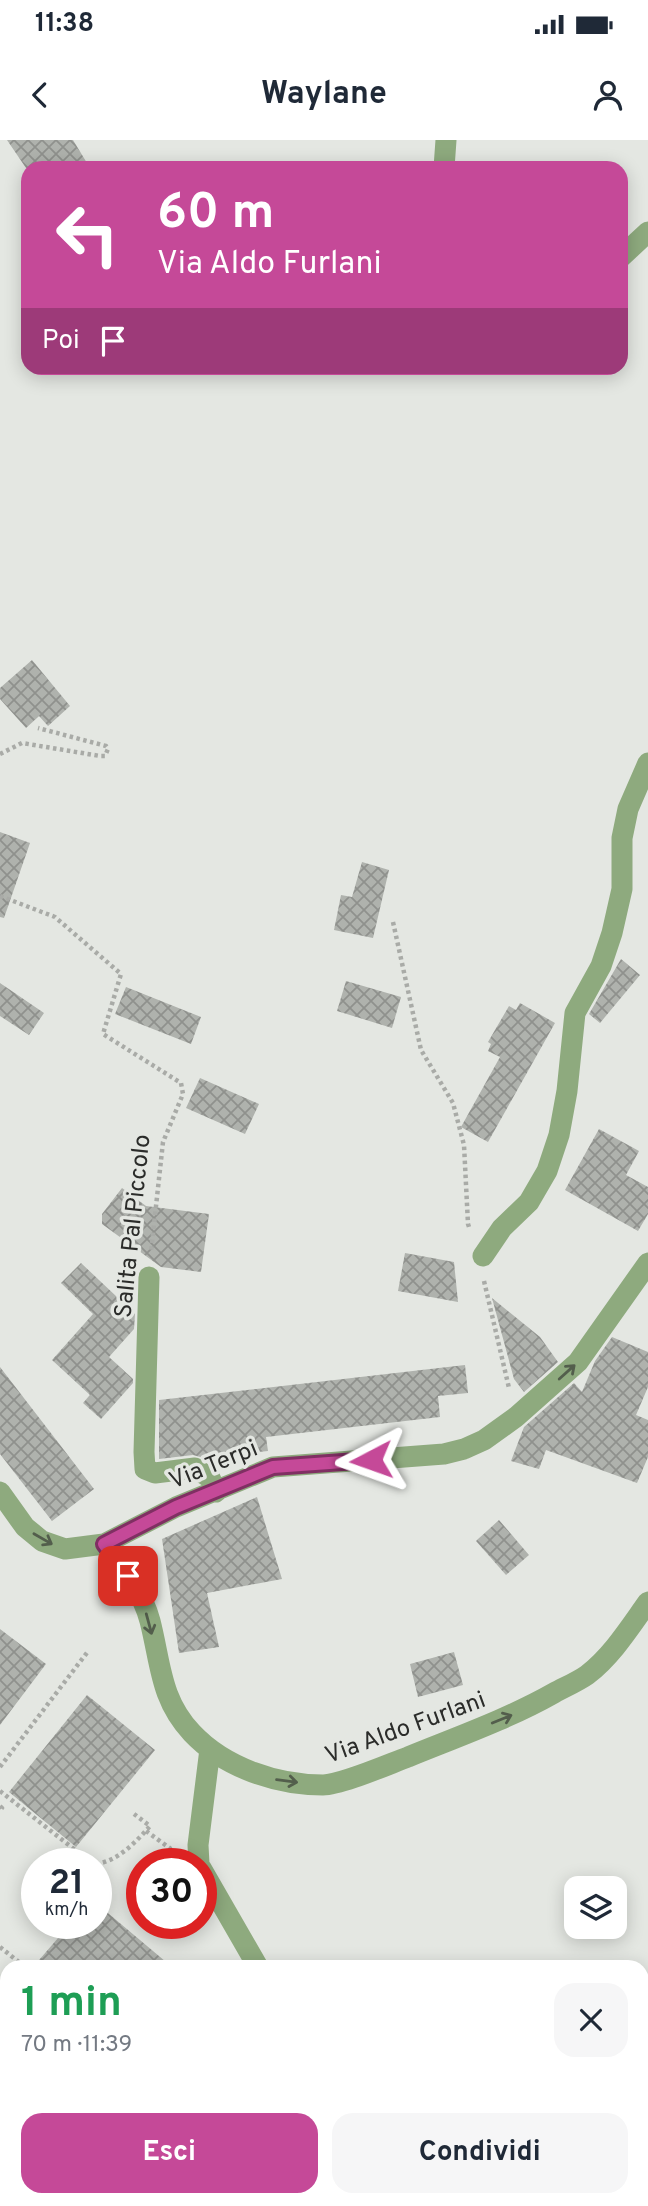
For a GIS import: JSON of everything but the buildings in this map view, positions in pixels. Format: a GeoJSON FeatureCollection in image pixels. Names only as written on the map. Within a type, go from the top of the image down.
{"type":"FeatureCollection","features":[{"type":"Feature","properties":{"kind":"street"},"geometry":{"type":"LineString","coordinates":[[444,161],[446,140]]}},
{"type":"Feature","properties":{"kind":"street"},"geometry":{"type":"LineString","coordinates":[[628,251],[648,232]]}},
{"type":"Feature","properties":{"kind":"street"},"geometry":{"type":"LineString","coordinates":[[483,1256],[502,1228],[529,1202],[547,1171],[559,1135],[576,1013],[601,966],[612,933],[622,889],[622,838],[628,809],[648,763]]}},
{"type":"Feature","properties":{"kind":"street","name":"Via Terpi"},"geometry":{"type":"LineString","coordinates":[[0,1492],[25,1527],[42,1541],[65,1549],[104,1544],[176,1507],[273,1467],[444,1454],[464,1450],[484,1440],[516,1417],[578,1362],[648,1263]]}},
{"type":"Feature","properties":{"kind":"street","name":"Salita Pal Piccolo"},"geometry":{"type":"LineString","coordinates":[[149,1277],[145,1469],[155,1474],[195,1468],[210,1478],[216,1492]]}},
{"type":"Feature","properties":{"kind":"street","name":"Via Aldo Furlani"},"geometry":{"type":"LineString","coordinates":[[104,1544],[137,1588],[149,1620],[160,1673],[169,1700],[179,1718],[210,1749],[245,1769],[276,1780],[325,1786],[376,1769],[522,1711],[587,1675],[617,1644],[648,1602]]}},
{"type":"Feature","properties":{"kind":"street"},"geometry":{"type":"LineString","coordinates":[[198,1848],[210,1749]]}},
{"type":"Feature","properties":{"kind":"street"},"geometry":{"type":"LineString","coordinates":[[217,1896],[254,1960]]}},
{"type":"Feature","properties":{"kind":"path"},"geometry":{"type":"LineString","coordinates":[[0,754],[22,743],[100,756],[105,756],[107,752],[106,746],[38,728]]}},
{"type":"Feature","properties":{"kind":"path","name":"Salita Pal Piccolo"},"geometry":{"type":"LineString","coordinates":[[0,896],[55,917],[121,974],[103,1034],[181,1083],[183,1094],[163,1142],[149,1277]]}},
{"type":"Feature","properties":{"kind":"path"},"geometry":{"type":"LineString","coordinates":[[393,922],[421,1050],[453,1103],[464,1145],[468,1224],[483,1256],[484,1278],[503,1362]]}},
{"type":"Feature","properties":{"kind":"path"},"geometry":{"type":"LineString","coordinates":[[0,1767],[89,1650]]}},
{"type":"Feature","properties":{"kind":"path"},"geometry":{"type":"LineString","coordinates":[[0,1791],[74,1848]]}},
{"type":"Feature","properties":{"kind":"path"},"geometry":{"type":"LineString","coordinates":[[112,1859],[135,1843],[150,1826],[134,1814]]}},
{"type":"Feature","properties":{"kind":"path"},"geometry":{"type":"LineString","coordinates":[[0,1947],[16,1960]]}},
{"type":"Feature","properties":{"kind":"route"},"geometry":{"type":"LineString","coordinates":[[128,1576],[104,1544],[176,1507],[273,1467],[371,1460]]}}]}
